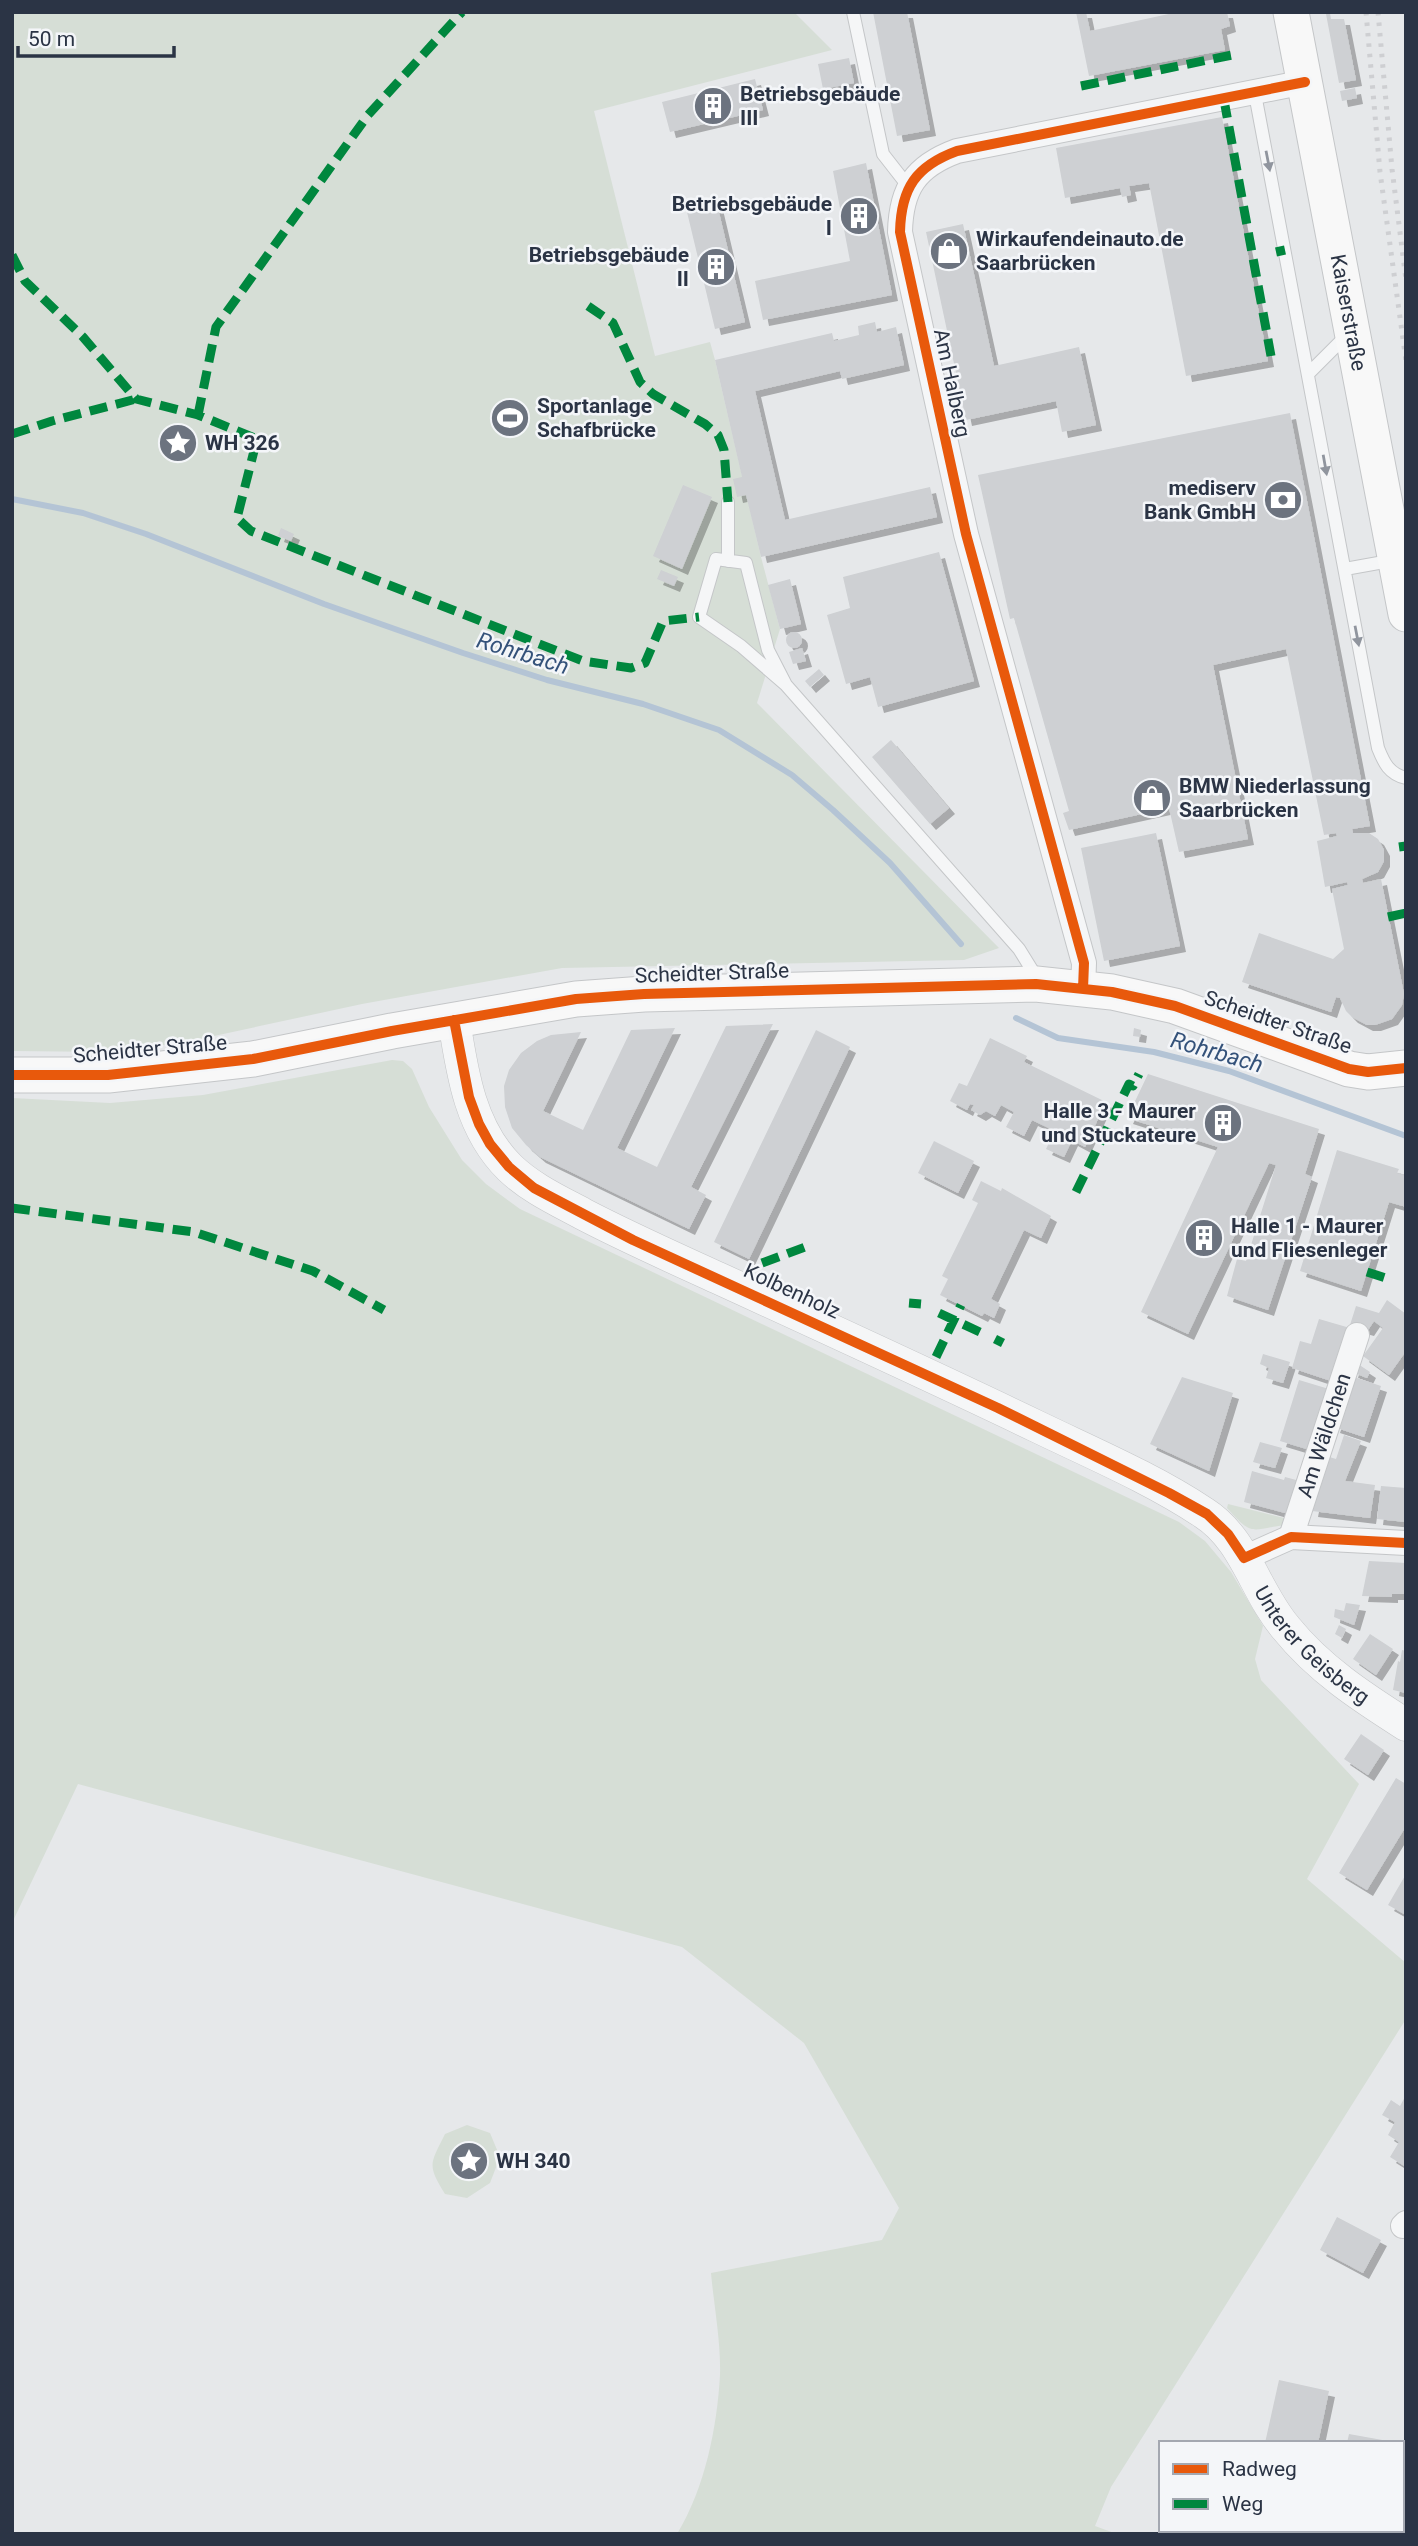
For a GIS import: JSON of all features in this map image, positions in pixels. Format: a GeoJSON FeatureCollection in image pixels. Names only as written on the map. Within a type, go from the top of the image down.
{"type":"FeatureCollection","features":[{"type":"Feature","properties":{"kind":"main road","name":"Kaiserstraße"},"geometry":{"type":"LineString","coordinates":[[1291,12],[1406,614]]}},
{"type":"Feature","properties":{"kind":"main road","name":"Scheidter Straße"},"geometry":{"type":"LineString","coordinates":[[12,1074],[108,1075],[253,1059],[576,999],[644,994],[1036,984],[1138,997],[1175,1006],[1349,1069],[1368,1072],[1406,1068]]}},
{"type":"Feature","properties":{"kind":"street"},"geometry":{"type":"LineString","coordinates":[[908,186],[927,166],[957,151],[1255,94],[1304,82]]}},
{"type":"Feature","properties":{"kind":"street","name":"Am Halberg"},"geometry":{"type":"LineString","coordinates":[[908,186],[900,210],[900,232],[943,435],[966,534],[1084,963],[1083,989]]}},
{"type":"Feature","properties":{"kind":"street","name":"Kolbenholz"},"geometry":{"type":"LineString","coordinates":[[454,1020],[469,1097],[479,1125],[509,1167],[534,1188],[633,1240],[998,1408],[1207,1514]]}},
{"type":"Feature","properties":{"kind":"street","name":"Am Wäldchen"},"geometry":{"type":"LineString","coordinates":[[1291,1537],[1357,1335]]}},
{"type":"Feature","properties":{"kind":"street","name":"Unterer Geisberg"},"geometry":{"type":"LineString","coordinates":[[1207,1514],[1228,1534],[1275,1614],[1311,1656],[1348,1687],[1406,1725]]}},
{"type":"Feature","properties":{"kind":"street"},"geometry":{"type":"LineString","coordinates":[[1244,1558],[1291,1537],[1406,1543]]}},
{"type":"Feature","properties":{"kind":"lane"},"geometry":{"type":"LineString","coordinates":[[853,12],[883,154],[908,186]]}},
{"type":"Feature","properties":{"kind":"lane"},"geometry":{"type":"LineString","coordinates":[[1255,94],[1378,748],[1384,763],[1393,774],[1406,778]]}},
{"type":"Feature","properties":{"kind":"lane"},"geometry":{"type":"LineString","coordinates":[[1308,374],[1352,330]]}},
{"type":"Feature","properties":{"kind":"lane"},"geometry":{"type":"LineString","coordinates":[[728,502],[728,561]]}},
{"type":"Feature","properties":{"kind":"lane"},"geometry":{"type":"LineString","coordinates":[[786,685],[768,650],[746,563],[716,559],[699,617],[741,646],[786,685],[1019,949],[1032,970],[1036,984]]}},
{"type":"Feature","properties":{"kind":"lane"},"geometry":{"type":"LineString","coordinates":[[1345,569],[1395,560]]}},
{"type":"Feature","properties":{"kind":"shaded area"},"geometry":{"type":"Polygon","coordinates":[[[12,12],[794,12],[832,50],[594,111],[655,356],[710,342],[715,360],[780,629],[757,703],[999,948],[964,960],[562,968],[362,1004],[186,1042],[109,1052],[12,1051],[12,12]]]}},
{"type":"Feature","properties":{"kind":"shaded area"},"geometry":{"type":"Polygon","coordinates":[[[392,1060],[403,1061],[412,1069],[429,1107],[462,1160],[486,1184],[520,1209],[1179,1522],[1205,1541],[1231,1572],[1263,1626],[1255,1659],[1261,1680],[1359,1784],[1307,1879],[1406,1963],[1406,2019],[1111,2487],[1095,2526],[1117,2534],[677,2534],[702,2477],[716,2416],[720,2362],[711,2273],[882,2240],[899,2208],[804,2043],[682,1947],[78,1784],[12,1923],[12,1098],[110,1103],[203,1095],[392,1060]]]}},
{"type":"Feature","properties":{"kind":"shaded area"},"geometry":{"type":"Polygon","coordinates":[[[1228,1504],[1288,1519],[1286,1525],[1248,1528],[1227,1508],[1228,1504]]]}},
{"type":"Feature","properties":{"kind":"shaded area"},"geometry":{"type":"Polygon","coordinates":[[[467,2125],[490,2133],[500,2157],[490,2183],[467,2198],[445,2194],[435,2176],[433,2164],[445,2134],[467,2125]]]}},
{"type":"Feature","properties":{"kind":"building"},"geometry":{"type":"Polygon","coordinates":[[[873,12],[907,12],[930,130],[897,136],[873,12]]]}},
{"type":"Feature","properties":{"kind":"building"},"geometry":{"type":"Polygon","coordinates":[[[1076,12],[1086,12],[1090,31],[1178,12],[1227,12],[1230,26],[1221,29],[1225,50],[1089,76],[1076,12]]]}},
{"type":"Feature","properties":{"kind":"building"},"geometry":{"type":"Polygon","coordinates":[[[1330,13],[1331,19],[1344,19],[1356,80],[1339,83],[1326,14],[1330,13]]]}},
{"type":"Feature","properties":{"kind":"building"},"geometry":{"type":"Polygon","coordinates":[[[849,58],[854,83],[823,89],[818,64],[849,58]]]}},
{"type":"Feature","properties":{"kind":"building","name":"Betriebsgebäude III"},"geometry":{"type":"Polygon","coordinates":[[[755,79],[763,110],[670,132],[662,102],[755,79]]]}},
{"type":"Feature","properties":{"kind":"building"},"geometry":{"type":"Polygon","coordinates":[[[1355,88],[1357,98],[1342,101],[1340,91],[1355,88]]]}},
{"type":"Feature","properties":{"kind":"building"},"geometry":{"type":"Polygon","coordinates":[[[1222,117],[1268,361],[1186,376],[1149,183],[1129,186],[1131,195],[1122,197],[1120,188],[1065,198],[1056,148],[1222,117]]]}},
{"type":"Feature","properties":{"kind":"building","name":"Betriebsgebäude I"},"geometry":{"type":"Polygon","coordinates":[[[866,163],[892,295],[763,320],[755,281],[850,261],[833,171],[866,163]]]}},
{"type":"Feature","properties":{"kind":"building","name":"Betriebsgebäude II"},"geometry":{"type":"Polygon","coordinates":[[[717,204],[745,322],[715,329],[687,212],[717,204]]]}},
{"type":"Feature","properties":{"kind":"building"},"geometry":{"type":"Polygon","coordinates":[[[963,224],[994,366],[1079,347],[1096,425],[1062,432],[1056,401],[966,420],[926,232],[963,224]]]}},
{"type":"Feature","properties":{"kind":"building"},"geometry":{"type":"Polygon","coordinates":[[[875,322],[877,332],[896,327],[904,365],[842,379],[840,371],[755,391],[785,520],[930,487],[937,517],[761,557],[746,495],[737,497],[733,479],[742,477],[715,360],[832,333],[834,341],[859,335],[858,326],[875,322]]]}},
{"type":"Feature","properties":{"kind":"building"},"geometry":{"type":"Polygon","coordinates":[[[1290,413],[1370,826],[1352,829],[1353,833],[1369,833],[1378,839],[1384,850],[1384,861],[1378,872],[1362,879],[1363,883],[1381,879],[1404,994],[1402,1005],[1392,1019],[1375,1025],[1367,1025],[1352,1017],[1340,998],[1336,997],[1331,1012],[1242,982],[1259,933],[1333,959],[1344,949],[1332,889],[1348,885],[1347,882],[1325,887],[1317,841],[1337,836],[1336,833],[1324,835],[1286,649],[1213,665],[1248,839],[1179,852],[1169,808],[1069,830],[1063,813],[1069,811],[1014,618],[1010,619],[978,475],[1290,413]]]}},
{"type":"Feature","properties":{"kind":"building"},"geometry":{"type":"Polygon","coordinates":[[[683,485],[712,497],[682,569],[653,556],[683,485]]]}},
{"type":"Feature","properties":{"kind":"building"},"geometry":{"type":"Polygon","coordinates":[[[281,528],[294,534],[291,541],[278,536],[281,528]]]}},
{"type":"Feature","properties":{"kind":"building"},"geometry":{"type":"Polygon","coordinates":[[[939,552],[974,681],[878,707],[870,677],[846,684],[827,615],[850,608],[843,577],[939,552]]]}},
{"type":"Feature","properties":{"kind":"building"},"geometry":{"type":"Polygon","coordinates":[[[661,570],[678,577],[674,586],[657,579],[661,570]]]}},
{"type":"Feature","properties":{"kind":"building"},"geometry":{"type":"Polygon","coordinates":[[[790,579],[801,624],[780,629],[768,585],[790,579]]]}},
{"type":"Feature","properties":{"kind":"building"},"geometry":{"type":"Polygon","coordinates":[[[794,632],[800,634],[800,646],[794,648],[788,646],[786,640],[788,634],[794,632]]]}},
{"type":"Feature","properties":{"kind":"building"},"geometry":{"type":"Polygon","coordinates":[[[802,648],[806,661],[793,664],[789,652],[802,648]]]}},
{"type":"Feature","properties":{"kind":"building"},"geometry":{"type":"Polygon","coordinates":[[[819,669],[824,675],[810,687],[805,681],[819,669]]]}},
{"type":"Feature","properties":{"kind":"building"},"geometry":{"type":"Polygon","coordinates":[[[891,740],[949,808],[930,824],[872,757],[891,740]]]}},
{"type":"Feature","properties":{"kind":"building"},"geometry":{"type":"Polygon","coordinates":[[[1156,833],[1180,946],[1104,961],[1081,848],[1156,833]]]}},
{"type":"Feature","properties":{"kind":"building"},"geometry":{"type":"Polygon","coordinates":[[[773,1024],[691,1187],[706,1195],[689,1229],[540,1157],[512,1128],[505,1107],[504,1086],[509,1070],[521,1053],[537,1041],[551,1035],[581,1032],[543,1111],[583,1130],[631,1030],[675,1028],[617,1148],[657,1167],[726,1026],[773,1024]]]}},
{"type":"Feature","properties":{"kind":"building"},"geometry":{"type":"Polygon","coordinates":[[[1134,1028],[1141,1030],[1140,1037],[1133,1036],[1134,1028]]]}},
{"type":"Feature","properties":{"kind":"building"},"geometry":{"type":"Polygon","coordinates":[[[816,1030],[850,1047],[749,1259],[714,1242],[816,1030]]]}},
{"type":"Feature","properties":{"kind":"building"},"geometry":{"type":"Polygon","coordinates":[[[990,1038],[1027,1056],[1024,1062],[1106,1102],[1085,1147],[1072,1140],[1064,1157],[1046,1149],[1055,1131],[1032,1120],[1024,1136],[1006,1127],[1014,1112],[1001,1105],[995,1116],[986,1111],[980,1115],[971,1110],[974,1105],[970,1104],[967,1110],[950,1101],[959,1083],[967,1086],[990,1038]]]}},
{"type":"Feature","properties":{"kind":"building"},"geometry":{"type":"Polygon","coordinates":[[[1148,1074],[1319,1129],[1305,1174],[1312,1177],[1268,1310],[1227,1296],[1237,1259],[1246,1261],[1276,1165],[1269,1163],[1188,1334],[1141,1312],[1218,1147],[1127,1118],[1148,1074]]]}},
{"type":"Feature","properties":{"kind":"building"},"geometry":{"type":"Polygon","coordinates":[[[934,1141],[974,1161],[958,1193],[918,1173],[934,1141]]]}},
{"type":"Feature","properties":{"kind":"building"},"geometry":{"type":"Polygon","coordinates":[[[1337,1150],[1399,1169],[1397,1173],[1406,1176],[1406,1207],[1389,1202],[1361,1291],[1300,1271],[1337,1150]]]}},
{"type":"Feature","properties":{"kind":"building"},"geometry":{"type":"Polygon","coordinates":[[[981,1181],[1001,1191],[1002,1188],[1051,1216],[1041,1238],[1024,1230],[991,1299],[1000,1304],[994,1318],[984,1313],[982,1316],[940,1295],[948,1279],[942,1276],[978,1203],[972,1200],[981,1181]]]}},
{"type":"Feature","properties":{"kind":"building"},"geometry":{"type":"Polygon","coordinates":[[[1387,1300],[1406,1314],[1406,1351],[1389,1375],[1363,1356],[1383,1328],[1374,1321],[1368,1330],[1350,1325],[1356,1306],[1379,1313],[1387,1300]]]}},
{"type":"Feature","properties":{"kind":"building"},"geometry":{"type":"Polygon","coordinates":[[[1319,1319],[1350,1328],[1334,1382],[1292,1368],[1300,1341],[1311,1344],[1319,1319]]]}},
{"type":"Feature","properties":{"kind":"building"},"geometry":{"type":"Polygon","coordinates":[[[1263,1354],[1290,1362],[1283,1383],[1266,1378],[1269,1368],[1260,1364],[1263,1354]]]}},
{"type":"Feature","properties":{"kind":"building"},"geometry":{"type":"Polygon","coordinates":[[[1355,1362],[1370,1372],[1367,1378],[1352,1372],[1355,1362]]]}},
{"type":"Feature","properties":{"kind":"building"},"geometry":{"type":"Polygon","coordinates":[[[1351,1376],[1381,1386],[1364,1437],[1334,1427],[1351,1376]]]}},
{"type":"Feature","properties":{"kind":"building"},"geometry":{"type":"Polygon","coordinates":[[[1182,1377],[1233,1393],[1209,1471],[1150,1444],[1182,1377]]]}},
{"type":"Feature","properties":{"kind":"building"},"geometry":{"type":"Polygon","coordinates":[[[1299,1380],[1329,1389],[1310,1450],[1280,1441],[1299,1380]]]}},
{"type":"Feature","properties":{"kind":"building"},"geometry":{"type":"Polygon","coordinates":[[[1344,1435],[1361,1441],[1345,1481],[1375,1485],[1370,1518],[1312,1511],[1323,1455],[1336,1459],[1344,1435]]]}},
{"type":"Feature","properties":{"kind":"building"},"geometry":{"type":"Polygon","coordinates":[[[1260,1442],[1282,1448],[1275,1468],[1253,1462],[1260,1442]]]}},
{"type":"Feature","properties":{"kind":"building"},"geometry":{"type":"Polygon","coordinates":[[[1252,1471],[1284,1480],[1285,1477],[1300,1481],[1290,1511],[1285,1513],[1244,1502],[1252,1471]]]}},
{"type":"Feature","properties":{"kind":"building"},"geometry":{"type":"Polygon","coordinates":[[[1381,1486],[1406,1488],[1406,1522],[1377,1519],[1381,1486]]]}},
{"type":"Feature","properties":{"kind":"building"},"geometry":{"type":"Polygon","coordinates":[[[1369,1561],[1406,1563],[1406,1594],[1392,1594],[1392,1597],[1362,1596],[1369,1561]]]}},
{"type":"Feature","properties":{"kind":"building"},"geometry":{"type":"Polygon","coordinates":[[[1346,1603],[1360,1605],[1354,1625],[1334,1617],[1335,1609],[1344,1611],[1346,1603]]]}},
{"type":"Feature","properties":{"kind":"building"},"geometry":{"type":"Polygon","coordinates":[[[1339,1625],[1346,1629],[1342,1638],[1335,1634],[1339,1625]]]}},
{"type":"Feature","properties":{"kind":"building"},"geometry":{"type":"Polygon","coordinates":[[[1370,1634],[1393,1649],[1376,1675],[1353,1659],[1370,1634]]]}},
{"type":"Feature","properties":{"kind":"building"},"geometry":{"type":"Polygon","coordinates":[[[1402,1650],[1406,1651],[1406,1693],[1393,1690],[1402,1650]]]}},
{"type":"Feature","properties":{"kind":"building"},"geometry":{"type":"Polygon","coordinates":[[[1361,1734],[1384,1750],[1368,1775],[1344,1759],[1361,1734]]]}},
{"type":"Feature","properties":{"kind":"building"},"geometry":{"type":"Polygon","coordinates":[[[1396,1778],[1406,1784],[1406,1826],[1367,1890],[1339,1873],[1396,1778]]]}},
{"type":"Feature","properties":{"kind":"building"},"geometry":{"type":"Polygon","coordinates":[[[1406,1874],[1406,1915],[1388,1905],[1406,1874]]]}},
{"type":"Feature","properties":{"kind":"building"},"geometry":{"type":"Polygon","coordinates":[[[1406,2095],[1406,2167],[1390,2157],[1399,2142],[1388,2135],[1395,2122],[1382,2115],[1391,2100],[1400,2106],[1406,2095]]]}},
{"type":"Feature","properties":{"kind":"building"},"geometry":{"type":"Polygon","coordinates":[[[1337,2217],[1381,2240],[1363,2273],[1320,2250],[1337,2217]]]}},
{"type":"Feature","properties":{"kind":"building"},"geometry":{"type":"Polygon","coordinates":[[[1279,2380],[1329,2391],[1318,2441],[1265,2441],[1279,2380]]]}},
{"type":"Feature","properties":{"kind":"building"},"geometry":{"type":"Polygon","coordinates":[[[1349,2434],[1388,2441],[1347,2441],[1349,2434]]]}},
{"type":"Feature","properties":{"kind":"building"},"geometry":{"type":"Polygon","coordinates":[[[1174,2532],[1205,2532],[1204,2534],[1174,2532]]]}},
{"type":"Feature","properties":{"kind":"building"},"geometry":{"type":"Polygon","coordinates":[[[1290,2532],[1295,2534],[1275,2534],[1290,2532]]]}},
{"type":"Feature","properties":{"kind":"building"},"geometry":{"type":"Polygon","coordinates":[[[1366,2532],[1402,2532],[1401,2534],[1366,2532]]]}},
{"type":"Feature","properties":{"kind":"waterway","name":"Rohrbach"},"geometry":{"type":"LineString","coordinates":[[12,499],[83,513],[463,653],[547,680],[643,704],[719,730],[792,775],[833,810],[890,863],[961,944]]}},
{"type":"Feature","properties":{"kind":"waterway","name":"Rohrbach"},"geometry":{"type":"LineString","coordinates":[[1016,1018],[1058,1038],[1154,1052],[1229,1071],[1406,1136]]}},
{"type":"Feature","properties":{"kind":"railway"},"geometry":{"type":"LineString","coordinates":[[1366,12],[1380,172],[1406,361]]}},
{"type":"Feature","properties":{"kind":"railway"},"geometry":{"type":"LineString","coordinates":[[1378,12],[1392,169],[1406,280]]}},
{"type":"Feature","properties":{"kind":"marked path"},"geometry":{"type":"LineString","coordinates":[[198,415],[216,327],[368,115],[462,12]]}},
{"type":"Feature","properties":{"kind":"marked path"},"geometry":{"type":"LineString","coordinates":[[1081,86],[1237,54]]}},
{"type":"Feature","properties":{"kind":"marked path"},"geometry":{"type":"LineString","coordinates":[[1224,100],[1271,356]]}},
{"type":"Feature","properties":{"kind":"marked path"},"geometry":{"type":"LineString","coordinates":[[1276,252],[1285,250]]}},
{"type":"Feature","properties":{"kind":"marked path"},"geometry":{"type":"LineString","coordinates":[[12,255],[25,281],[83,337],[136,399],[198,415],[257,439],[237,518],[251,531],[583,661],[631,668],[645,663],[663,621],[699,617]]}},
{"type":"Feature","properties":{"kind":"marked path"},"geometry":{"type":"LineString","coordinates":[[588,306],[613,323],[640,382],[653,394],[705,424],[718,435],[724,450],[728,502]]}},
{"type":"Feature","properties":{"kind":"marked path"},"geometry":{"type":"LineString","coordinates":[[12,434],[136,399]]}},
{"type":"Feature","properties":{"kind":"marked path"},"geometry":{"type":"LineString","coordinates":[[1399,847],[1406,846]]}},
{"type":"Feature","properties":{"kind":"marked path"},"geometry":{"type":"LineString","coordinates":[[1388,917],[1406,913]]}},
{"type":"Feature","properties":{"kind":"marked path"},"geometry":{"type":"LineString","coordinates":[[1076,1192],[1129,1084],[1133,1086],[1139,1074]]}},
{"type":"Feature","properties":{"kind":"marked path"},"geometry":{"type":"LineString","coordinates":[[12,1208],[194,1232],[313,1271],[384,1310]]}},
{"type":"Feature","properties":{"kind":"marked path"},"geometry":{"type":"LineString","coordinates":[[762,1263],[808,1246]]}},
{"type":"Feature","properties":{"kind":"marked path"},"geometry":{"type":"LineString","coordinates":[[1367,1272],[1389,1279]]}},
{"type":"Feature","properties":{"kind":"marked path"},"geometry":{"type":"LineString","coordinates":[[909,1303],[921,1304]]}},
{"type":"Feature","properties":{"kind":"marked path"},"geometry":{"type":"LineString","coordinates":[[936,1357],[961,1305]]}},
{"type":"Feature","properties":{"kind":"marked path"},"geometry":{"type":"LineString","coordinates":[[939,1313],[984,1334]]}},
{"type":"Feature","properties":{"kind":"marked path"},"geometry":{"type":"LineString","coordinates":[[995,1339],[1003,1343]]}},
{"type":"Feature","properties":{"kind":"cycle path"},"geometry":{"type":"LineString","coordinates":[[1083,989],[1084,963],[966,534],[900,232],[904,203],[908,191],[921,172],[957,151],[1305,82]]}},
{"type":"Feature","properties":{"kind":"cycle path"},"geometry":{"type":"LineString","coordinates":[[12,1075],[108,1075],[253,1059],[392,1031],[576,999],[644,994],[1036,984],[1112,992],[1175,1006],[1349,1069],[1368,1072],[1406,1068]]}},
{"type":"Feature","properties":{"kind":"cycle path"},"geometry":{"type":"LineString","coordinates":[[454,1020],[469,1097],[479,1124],[490,1144],[509,1167],[534,1188],[633,1240],[998,1408],[1169,1493],[1207,1514],[1228,1534],[1244,1558],[1291,1537],[1406,1543]]}},
{"type":"Feature","properties":{"kind":"place","name":"Betriebsgebäude III"},"geometry":{"type":"Point","coordinates":[713,106]}},
{"type":"Feature","properties":{"kind":"place","name":"Betriebsgebäude I"},"geometry":{"type":"Point","coordinates":[859,216]}},
{"type":"Feature","properties":{"kind":"place","name":"Wirkaufendeinauto.de Saarbrücken"},"geometry":{"type":"Point","coordinates":[949,251]}},
{"type":"Feature","properties":{"kind":"place","name":"Betriebsgebäude II"},"geometry":{"type":"Point","coordinates":[716,267]}},
{"type":"Feature","properties":{"kind":"place","name":"Sportanlage Schafbrücke"},"geometry":{"type":"Point","coordinates":[510,418]}},
{"type":"Feature","properties":{"kind":"place","name":"WH 326"},"geometry":{"type":"Point","coordinates":[178,443]}},
{"type":"Feature","properties":{"kind":"place","name":"mediserv Bank GmbH"},"geometry":{"type":"Point","coordinates":[1283,500]}},
{"type":"Feature","properties":{"kind":"place","name":"BMW Niederlassung Saarbrücken"},"geometry":{"type":"Point","coordinates":[1152,798]}},
{"type":"Feature","properties":{"kind":"place","name":"Halle 3 - Maurer und Stuckateure"},"geometry":{"type":"Point","coordinates":[1223,1123]}},
{"type":"Feature","properties":{"kind":"place","name":"Halle 1 - Maurer und Fliesenleger"},"geometry":{"type":"Point","coordinates":[1204,1238]}},
{"type":"Feature","properties":{"kind":"place","name":"WH 340"},"geometry":{"type":"Point","coordinates":[469,2161]}}]}
